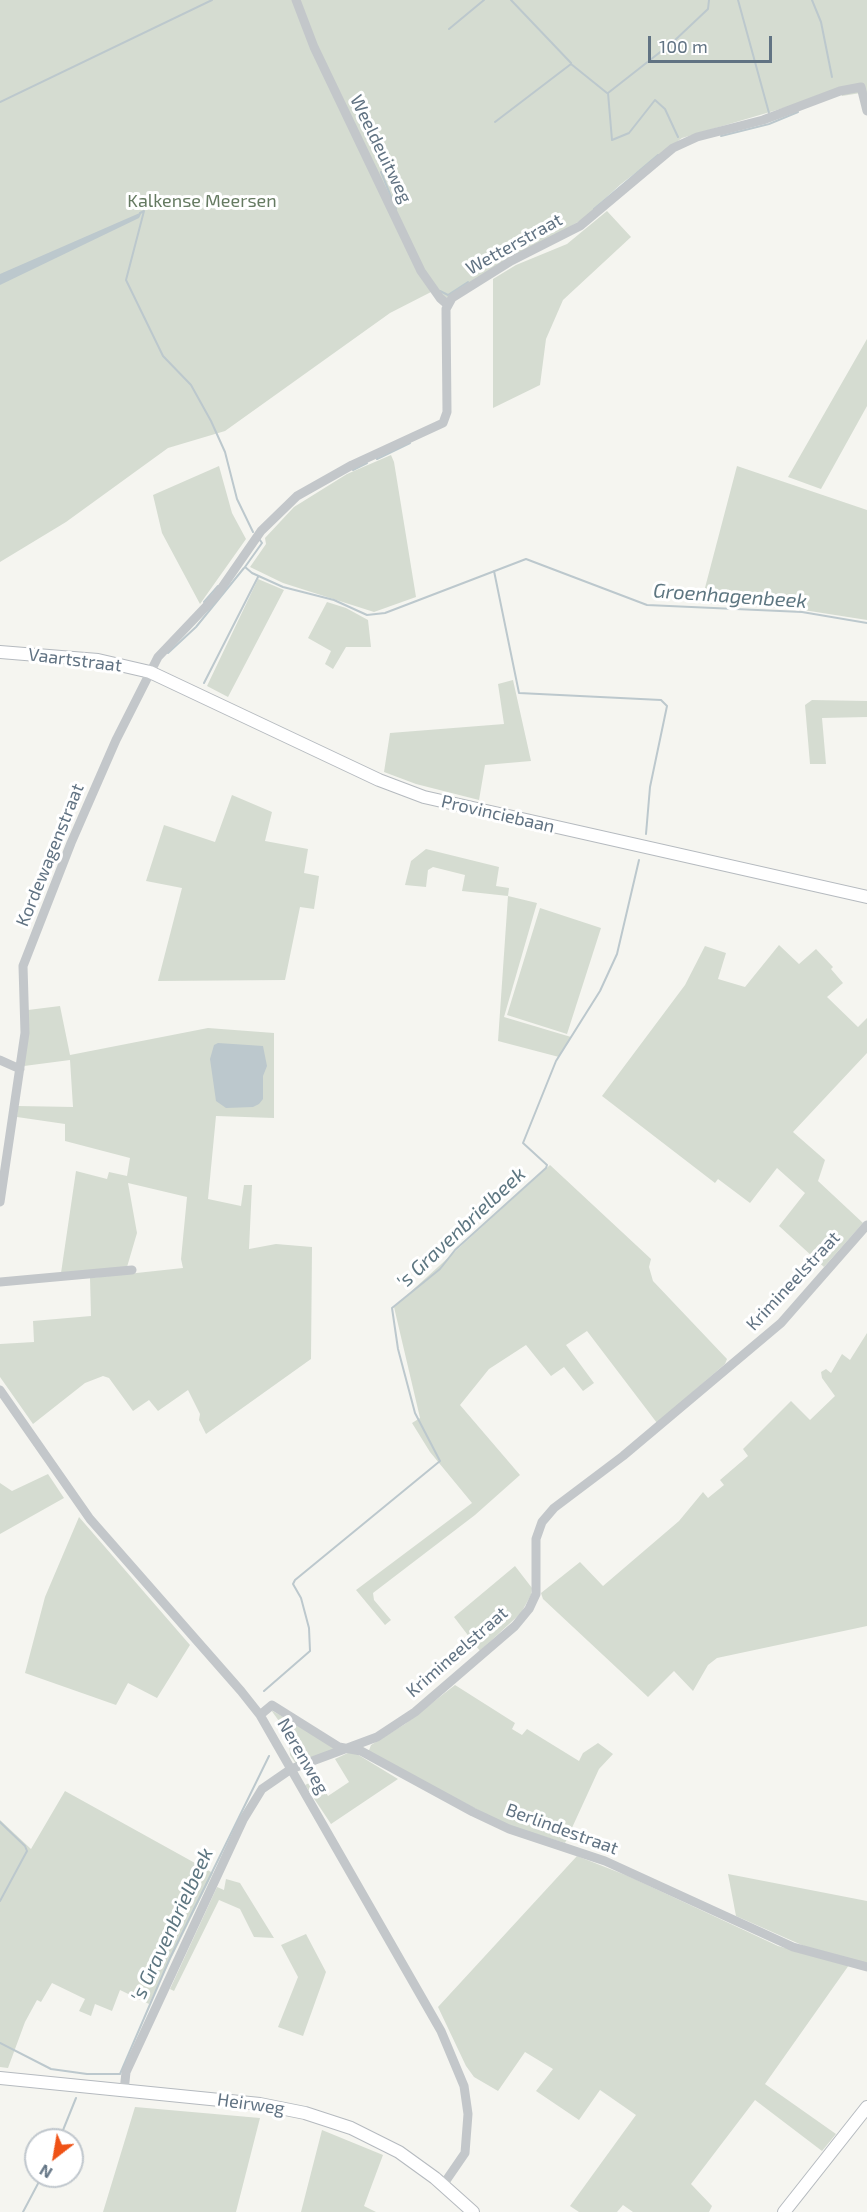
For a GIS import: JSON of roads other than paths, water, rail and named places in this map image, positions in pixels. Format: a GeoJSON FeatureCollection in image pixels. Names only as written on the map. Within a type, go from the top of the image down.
{"type":"FeatureCollection","features":[{"type":"Feature","properties":{"kind":"main road","name":"Vaartstraat"},"geometry":{"type":"LineString","coordinates":[[0,652],[98,660],[150,672]]}},
{"type":"Feature","properties":{"kind":"main road","name":"Provinciebaan"},"geometry":{"type":"LineString","coordinates":[[150,672],[379,780],[424,797],[867,897]]}},
{"type":"Feature","properties":{"kind":"main road","name":"Heirweg"},"geometry":{"type":"LineString","coordinates":[[0,2078],[260,2104],[305,2113],[375,2139],[409,2158],[473,2212]]}},
{"type":"Feature","properties":{"kind":"main road"},"geometry":{"type":"LineString","coordinates":[[784,2212],[867,2107]]}},
{"type":"Feature","properties":{"kind":"street","name":"Weeldeuitweg"},"geometry":{"type":"LineString","coordinates":[[296,0],[314,47],[421,271],[440,298],[448,305]]}},
{"type":"Feature","properties":{"kind":"street","name":"Wetterstraat"},"geometry":{"type":"LineString","coordinates":[[448,305],[452,298],[511,261],[580,226],[673,148],[697,137],[763,120],[840,91],[861,87],[867,111]]}},
{"type":"Feature","properties":{"kind":"street"},"geometry":{"type":"LineString","coordinates":[[150,672],[158,657],[216,596],[261,531],[297,496],[343,469],[443,423],[447,412],[446,309],[448,305]]}},
{"type":"Feature","properties":{"kind":"street","name":"Kordewagenstraat"},"geometry":{"type":"LineString","coordinates":[[0,1202],[25,1033],[23,966],[84,812],[150,672]]}},
{"type":"Feature","properties":{"kind":"street"},"geometry":{"type":"LineString","coordinates":[[0,1060],[20,1069]]}},
{"type":"Feature","properties":{"kind":"street"},"geometry":{"type":"LineString","coordinates":[[0,1129],[11,1131]]}},
{"type":"Feature","properties":{"kind":"street","name":"Krimineelstraat"},"geometry":{"type":"LineString","coordinates":[[124,2091],[126,2072],[243,1820],[268,1783],[291,1769],[377,1737],[415,1712],[514,1626],[529,1609],[536,1594],[536,1539],[542,1522],[554,1508],[623,1456],[781,1323],[867,1225]]}},
{"type":"Feature","properties":{"kind":"street"},"geometry":{"type":"LineString","coordinates":[[0,1282],[132,1270]]}},
{"type":"Feature","properties":{"kind":"street","name":"Nerenweg"},"geometry":{"type":"LineString","coordinates":[[0,1390],[4,1404],[90,1519],[260,1715],[455,2060],[464,2086],[468,2114],[468,2141],[465,2153],[443,2185]]}},
{"type":"Feature","properties":{"kind":"street","name":"Berlindestraat"},"geometry":{"type":"LineString","coordinates":[[260,1715],[272,1705],[339,1747],[352,1748],[509,1829],[605,1861],[793,1947],[867,1967]]}},
{"type":"Feature","properties":{"kind":"waterway"},"geometry":{"type":"LineString","coordinates":[[0,102],[212,0]]}},
{"type":"Feature","properties":{"kind":"waterway"},"geometry":{"type":"LineString","coordinates":[[449,29],[484,0]]}},
{"type":"Feature","properties":{"kind":"waterway"},"geometry":{"type":"LineString","coordinates":[[511,0],[571,63]]}},
{"type":"Feature","properties":{"kind":"waterway"},"geometry":{"type":"LineString","coordinates":[[678,137],[665,109],[655,100],[629,133],[612,140],[608,93],[673,42],[708,9],[709,0]]}},
{"type":"Feature","properties":{"kind":"waterway"},"geometry":{"type":"LineString","coordinates":[[738,0],[769,113]]}},
{"type":"Feature","properties":{"kind":"waterway"},"geometry":{"type":"LineString","coordinates":[[812,0],[821,22],[832,77]]}},
{"type":"Feature","properties":{"kind":"waterway"},"geometry":{"type":"LineString","coordinates":[[495,122],[571,64],[607,93]]}},
{"type":"Feature","properties":{"kind":"waterway"},"geometry":{"type":"LineString","coordinates":[[721,136],[769,124],[798,112]]}},
{"type":"Feature","properties":{"kind":"waterway"},"geometry":{"type":"LineString","coordinates":[[594,209],[658,155]]}},
{"type":"Feature","properties":{"kind":"waterway"},"geometry":{"type":"LineString","coordinates":[[381,172],[396,209]]}},
{"type":"Feature","properties":{"kind":"waterway","name":"'s Gravenbrielbeek"},"geometry":{"type":"LineString","coordinates":[[140,213],[144,211],[126,280],[163,356],[191,385],[211,421],[225,452],[237,499],[253,532]]}},
{"type":"Feature","properties":{"kind":"waterway"},"geometry":{"type":"LineString","coordinates":[[440,291],[448,295],[468,282]]}},
{"type":"Feature","properties":{"kind":"waterway"},"geometry":{"type":"LineString","coordinates":[[377,459],[410,443]]}},
{"type":"Feature","properties":{"kind":"waterway"},"geometry":{"type":"LineString","coordinates":[[353,470],[367,463]]}},
{"type":"Feature","properties":{"kind":"waterway","name":"Groenhagenbeek"},"geometry":{"type":"LineString","coordinates":[[260,540],[262,543],[245,567],[252,573],[283,587],[334,600],[367,615],[385,613],[526,559],[647,605],[802,612],[867,623]]}},
{"type":"Feature","properties":{"kind":"waterway"},"geometry":{"type":"LineString","coordinates":[[168,653],[196,627],[244,568]]}},
{"type":"Feature","properties":{"kind":"waterway","name":"'s Gravenbrielbeek"},"geometry":{"type":"LineString","coordinates":[[494,571],[519,693],[661,700],[667,706],[650,787],[646,834]]}},
{"type":"Feature","properties":{"kind":"waterway"},"geometry":{"type":"LineString","coordinates":[[204,683],[258,577]]}},
{"type":"Feature","properties":{"kind":"waterway"},"geometry":{"type":"LineString","coordinates":[[204,602],[218,586]]}},
{"type":"Feature","properties":{"kind":"waterway","name":"'s Gravenbrielbeek"},"geometry":{"type":"LineString","coordinates":[[264,1691],[310,1651],[309,1628],[301,1598],[293,1584],[295,1580],[440,1461],[415,1413],[398,1349],[392,1308],[440,1269],[455,1250],[546,1168],[547,1165],[523,1143],[556,1061],[600,991],[617,954],[639,860]]}},
{"type":"Feature","properties":{"kind":"waterway","name":"'s Gravenbrielbeek"},"geometry":{"type":"LineString","coordinates":[[0,2043],[51,2069],[87,2074],[120,2074],[170,1958],[269,1756]]}},
{"type":"Feature","properties":{"kind":"waterway"},"geometry":{"type":"LineString","coordinates":[[0,1822],[25,1846],[27,1851],[0,1901]]}},
{"type":"Feature","properties":{"kind":"waterway","name":"'s Gravenbrielbeek"},"geometry":{"type":"LineString","coordinates":[[64,2128],[76,2098]]}},
{"type":"Feature","properties":{"kind":"waterway","name":"'s Gravenbrielbeek"},"geometry":{"type":"LineString","coordinates":[[23,2212],[36,2188]]}},
{"type":"Feature","properties":{"kind":"park label","name":"Kalkense Meersen"},"geometry":{"type":"Point","coordinates":[202,201]}}]}
